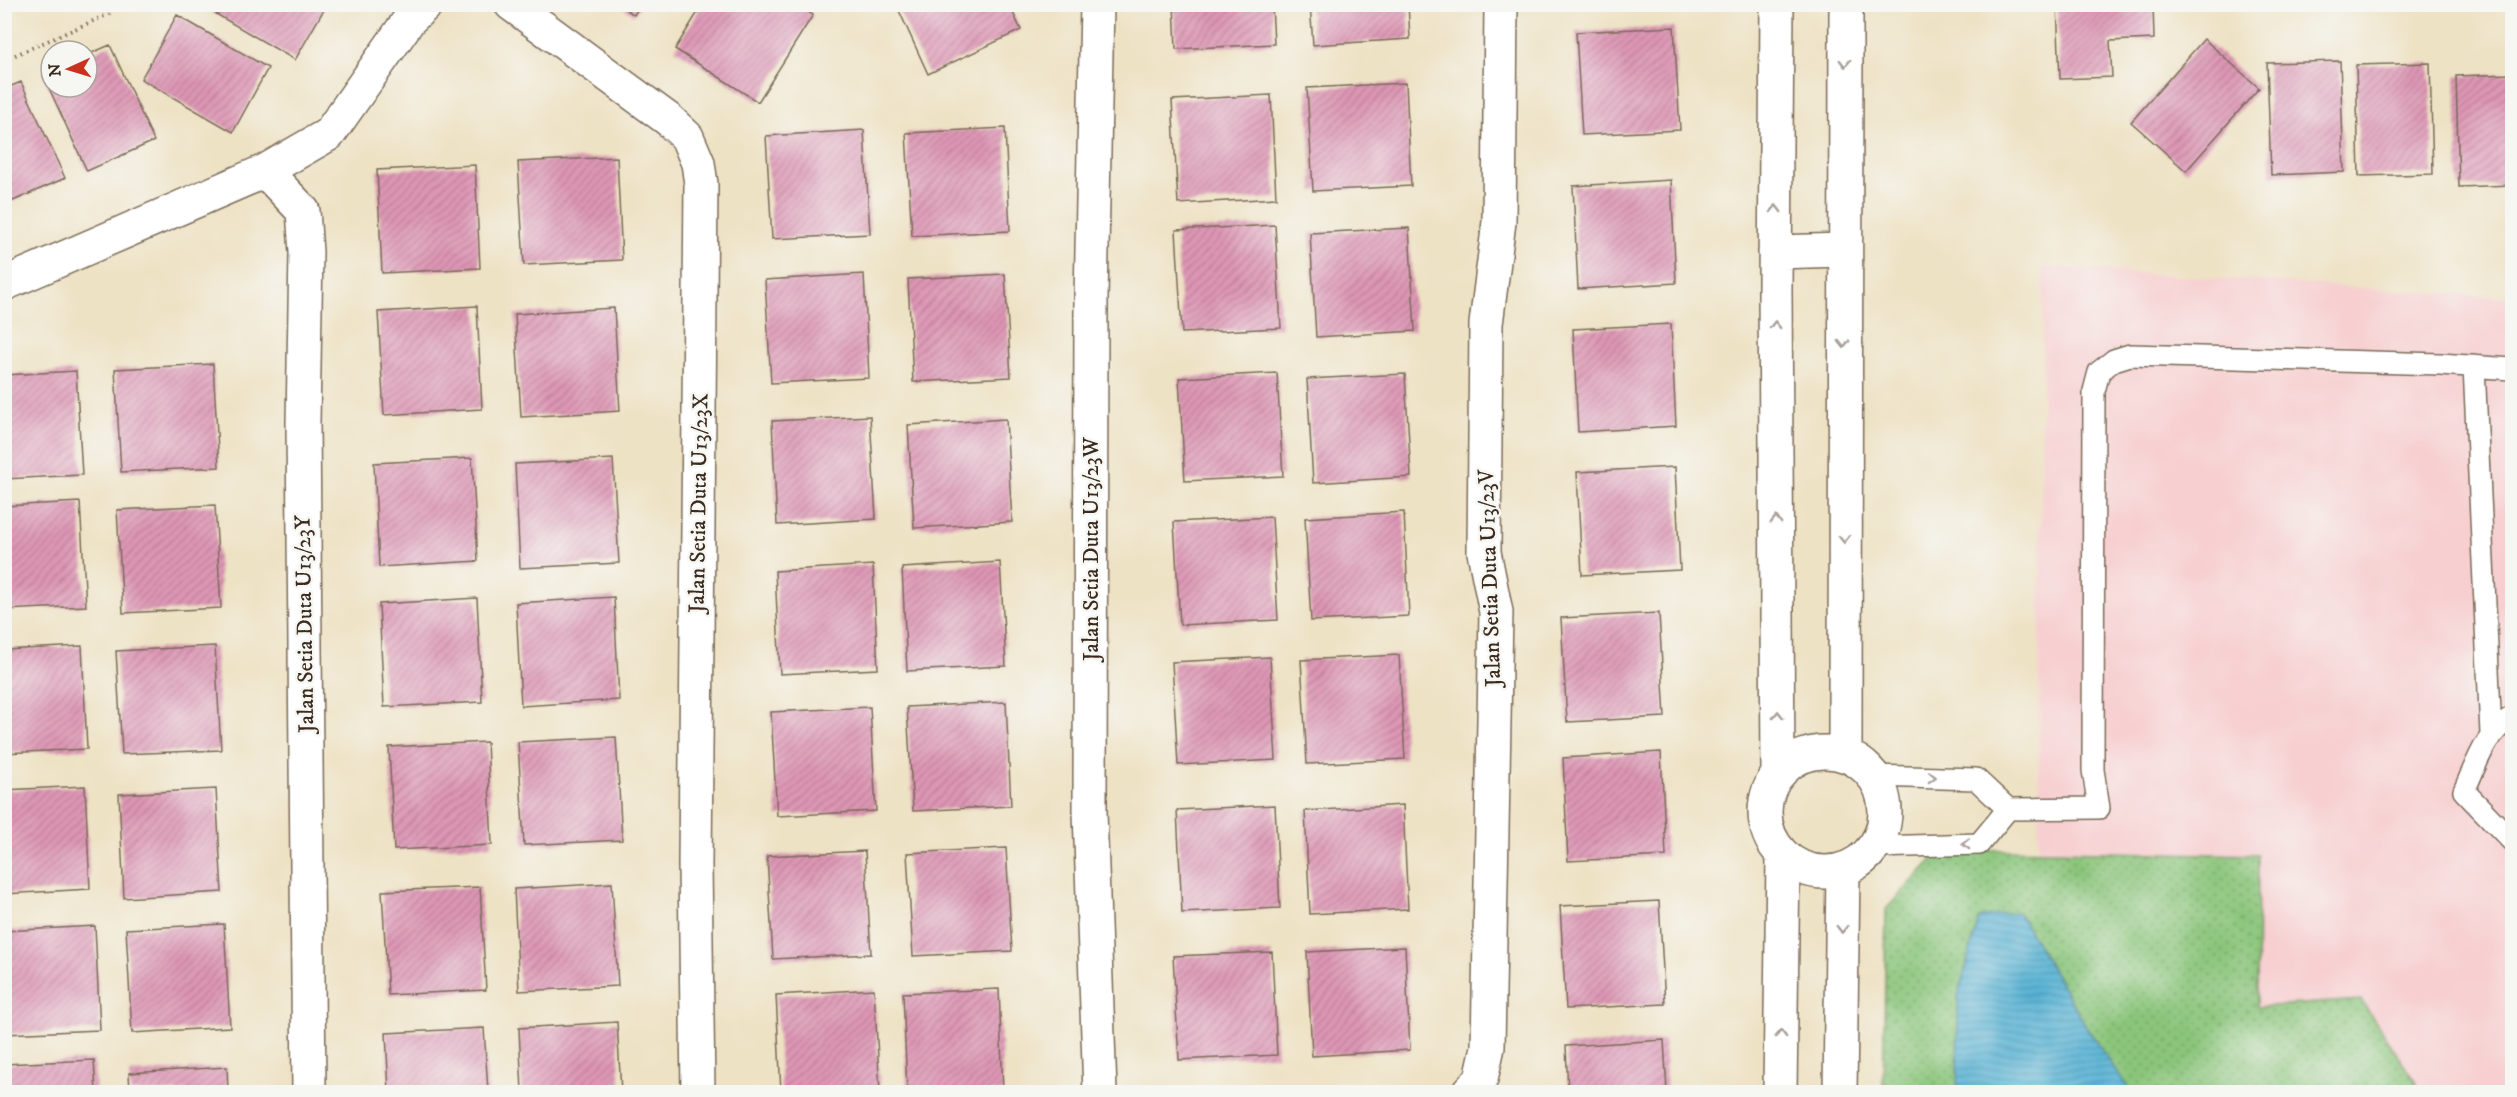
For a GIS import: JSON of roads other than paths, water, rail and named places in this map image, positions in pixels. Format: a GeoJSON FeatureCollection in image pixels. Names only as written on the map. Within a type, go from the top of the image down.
{"type":"FeatureCollection","features":[{"type":"Feature","properties":{"kind":"street"},"geometry":{"type":"LineString","coordinates":[[4,284],[265,171],[329,134],[409,21],[426,4]]}},
{"type":"Feature","properties":{"kind":"street","name":"Jalan Setia Duta U13/23X"},"geometry":{"type":"LineString","coordinates":[[511,4],[669,120],[687,138],[698,163],[701,183],[695,865],[698,1092]]}},
{"type":"Feature","properties":{"kind":"street","name":"Jalan Setia Duta U13/23W"},"geometry":{"type":"LineString","coordinates":[[1097,4],[1091,311],[1090,812],[1100,1092]]}},
{"type":"Feature","properties":{"kind":"street","name":"Jalan Setia Duta U13/23V"},"geometry":{"type":"LineString","coordinates":[[1475,1086],[1488,1047],[1496,612],[1484,552],[1486,324],[1499,222],[1501,4]]}},
{"type":"Feature","properties":{"kind":"street"},"geometry":{"type":"LineString","coordinates":[[1777,4],[1775,252],[1778,773]]}},
{"type":"Feature","properties":{"kind":"street"},"geometry":{"type":"LineString","coordinates":[[1845,754],[1846,4]]}},
{"type":"Feature","properties":{"kind":"street","name":"Jalan Setia Duta U13/23Y"},"geometry":{"type":"LineString","coordinates":[[265,171],[303,211],[306,252],[303,422],[309,1092]]}},
{"type":"Feature","properties":{"kind":"street"},"geometry":{"type":"LineString","coordinates":[[1775,252],[1844,250]]}},
{"type":"Feature","properties":{"kind":"street"},"geometry":{"type":"LineString","coordinates":[[1827,751],[1845,754],[1860,763],[1874,776],[1882,792],[1886,810],[1883,829],[1875,847],[1861,861],[1843,870],[1827,873],[1797,866],[1783,856],[1772,843],[1766,825],[1764,807],[1768,789],[1778,773],[1792,761],[1809,753],[1827,751]]}},
{"type":"Feature","properties":{"kind":"street"},"geometry":{"type":"LineString","coordinates":[[1780,1092],[1783,856]]}},
{"type":"Feature","properties":{"kind":"street"},"geometry":{"type":"LineString","coordinates":[[1840,1092],[1843,870]]}},
{"type":"Feature","properties":{"kind":"lane"},"geometry":{"type":"LineString","coordinates":[[1874,776],[1976,779],[2008,809],[2099,808],[2093,771],[2094,391],[2099,372],[2114,360],[2130,355],[2512,369]]}},
{"type":"Feature","properties":{"kind":"lane"},"geometry":{"type":"LineString","coordinates":[[2474,366],[2490,734]]}},
{"type":"Feature","properties":{"kind":"lane"},"geometry":{"type":"LineString","coordinates":[[2512,717],[2490,734],[2464,791],[2512,841]]}},
{"type":"Feature","properties":{"kind":"lane"},"geometry":{"type":"LineString","coordinates":[[1875,847],[1979,843],[2008,809]]}},
{"type":"Feature","properties":{"kind":"water"},"geometry":{"type":"Polygon","coordinates":[[[2018,912],[2088,1029],[2131,1092],[1957,1092],[1958,995],[1979,918],[2018,912]]]}}]}
